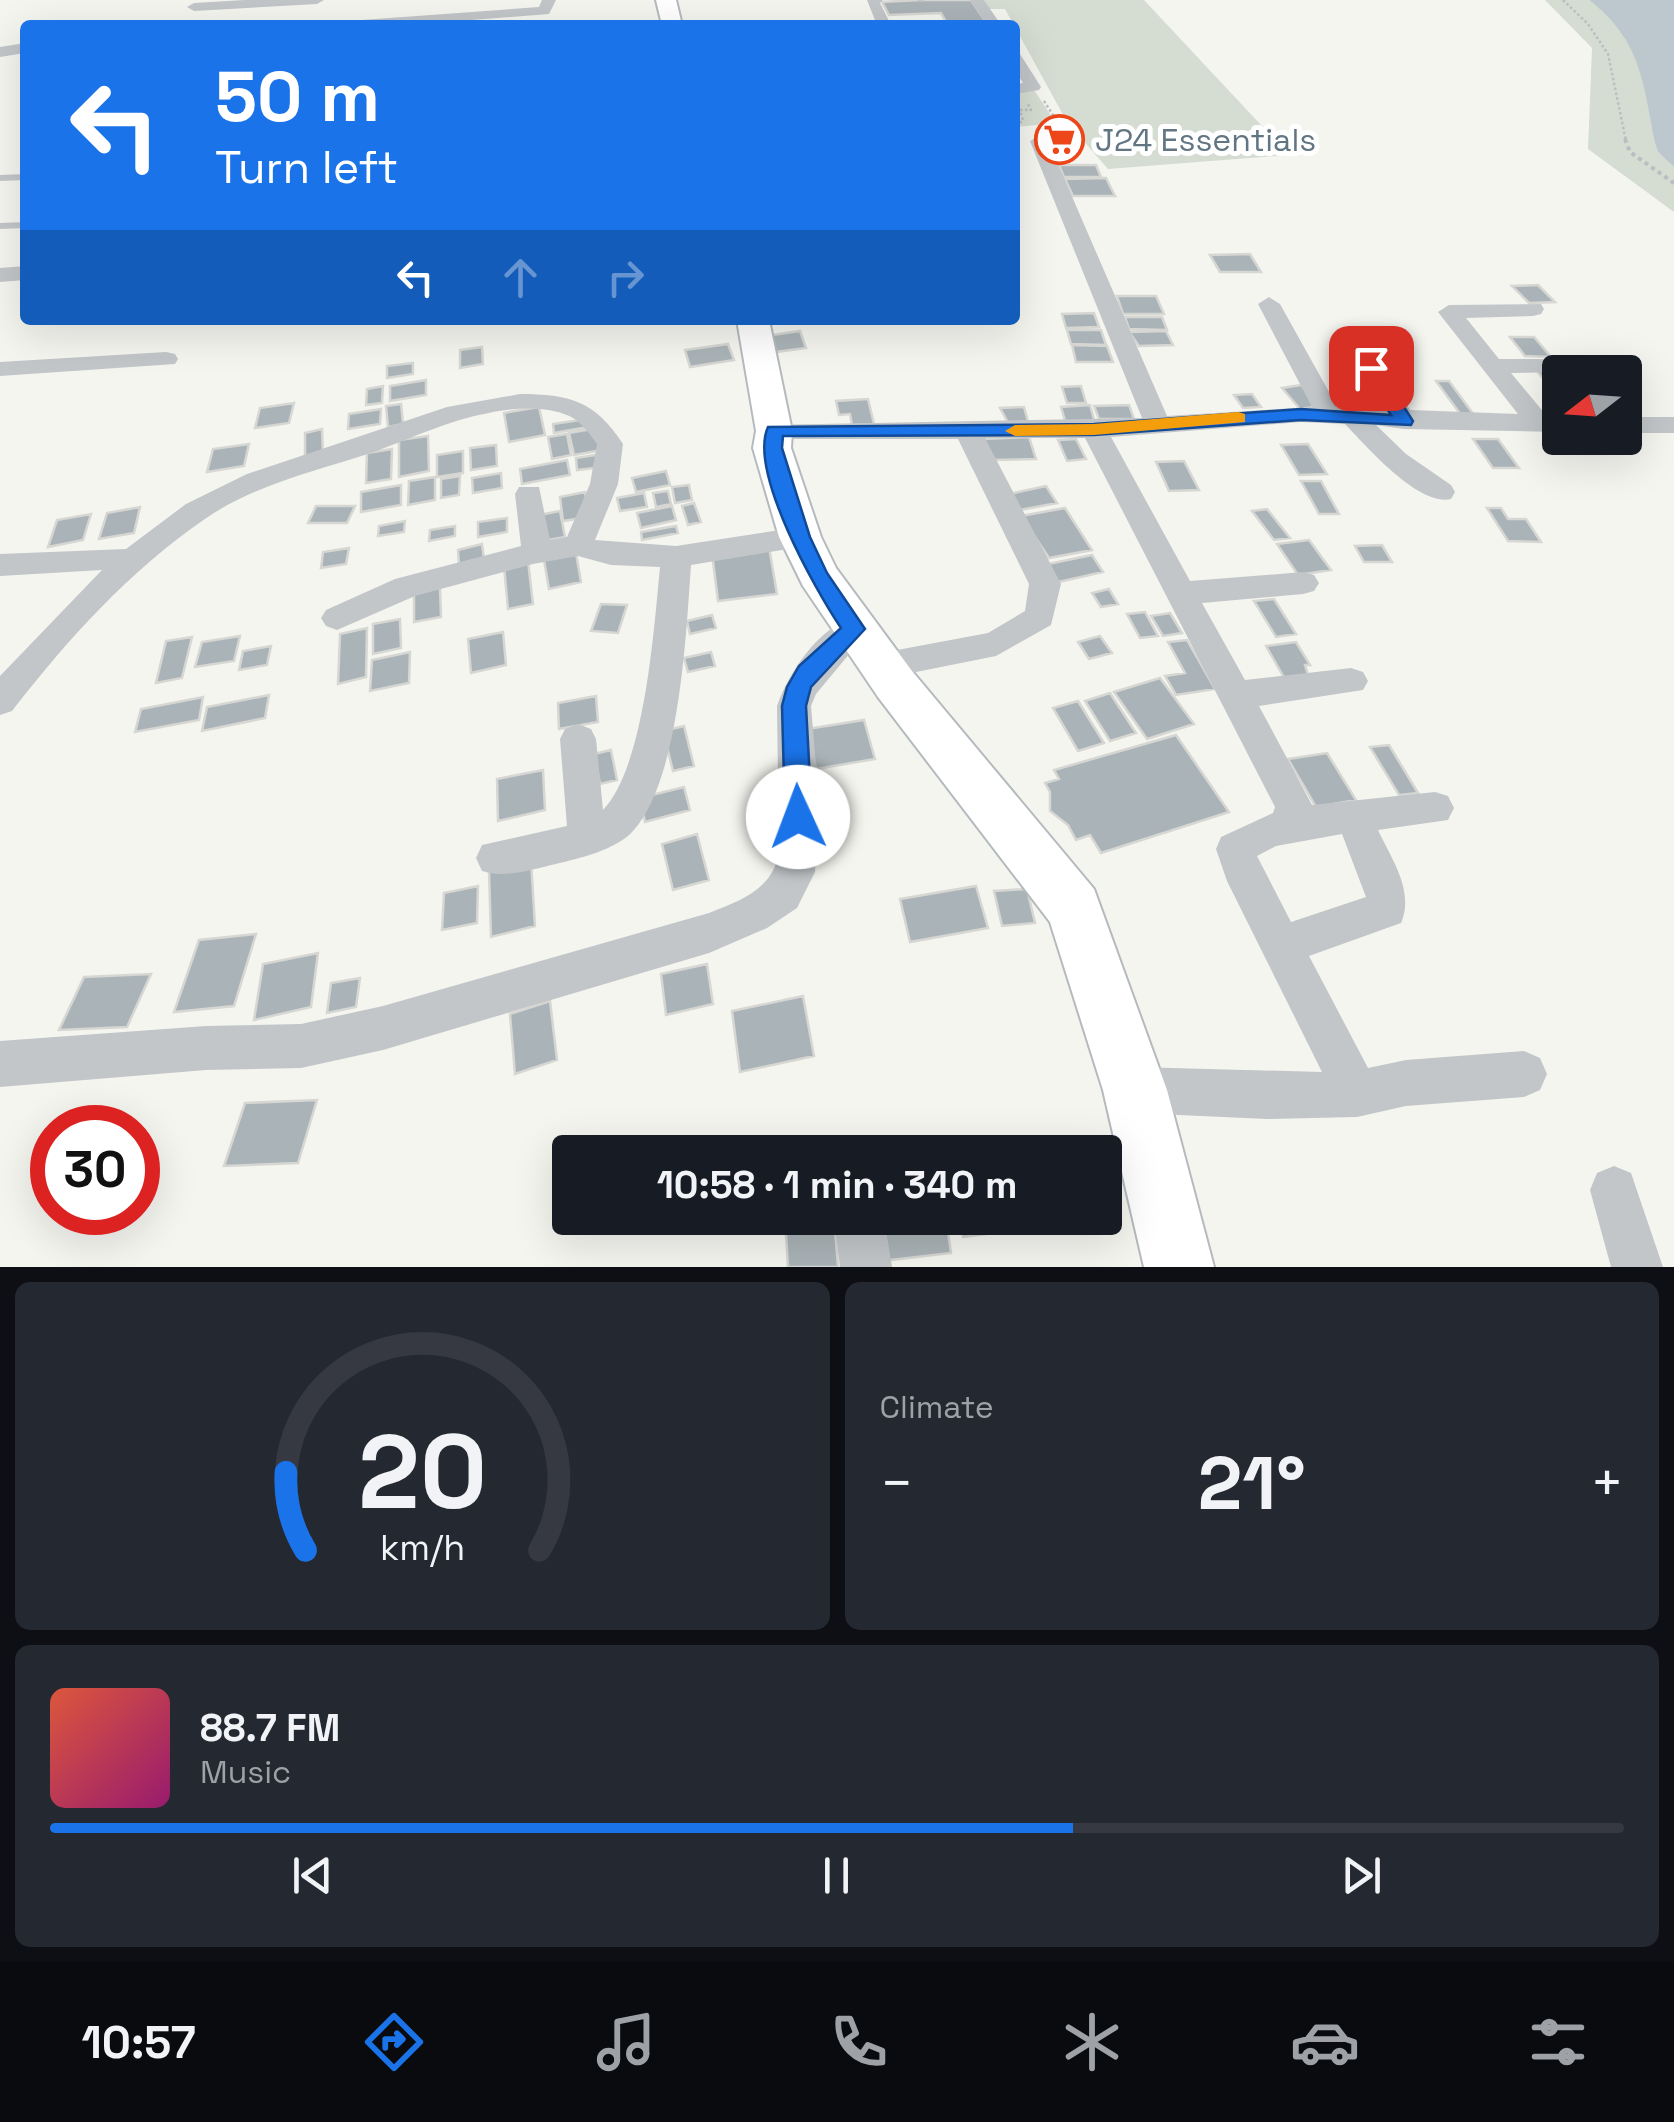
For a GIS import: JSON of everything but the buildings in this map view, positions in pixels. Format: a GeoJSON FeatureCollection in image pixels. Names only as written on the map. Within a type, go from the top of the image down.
{"type":"FeatureCollection","features":[{"type":"Feature","properties":{"kind":"street"},"geometry":{"type":"LineString","coordinates":[[192,4],[317,0]]}},
{"type":"Feature","properties":{"kind":"street"},"geometry":{"type":"LineString","coordinates":[[413,20],[544,10],[548,0]]}},
{"type":"Feature","properties":{"kind":"street"},"geometry":{"type":"LineString","coordinates":[[1020,65],[1033,87],[1020,89]]}},
{"type":"Feature","properties":{"kind":"street"},"geometry":{"type":"LineString","coordinates":[[1020,130],[1044,132],[1157,424]]}},
{"type":"Feature","properties":{"kind":"street"},"geometry":{"type":"LineString","coordinates":[[1269,304],[1342,417],[1441,492]]}},
{"type":"Feature","properties":{"kind":"street"},"geometry":{"type":"LineString","coordinates":[[1533,309],[1449,312],[1492,366],[1542,416]]}},
{"type":"Feature","properties":{"kind":"street"},"geometry":{"type":"LineString","coordinates":[[754,325],[774,431],[772,448],[800,537],[818,576],[867,648],[1074,908],[1135,1090],[1179,1267]]}},
{"type":"Feature","properties":{"kind":"street"},"geometry":{"type":"LineString","coordinates":[[0,368],[166,359]]}},
{"type":"Feature","properties":{"kind":"street"},"geometry":{"type":"LineString","coordinates":[[1492,366],[1542,366]]}},
{"type":"Feature","properties":{"kind":"street"},"geometry":{"type":"LineString","coordinates":[[1371,368],[1404,421]]}},
{"type":"Feature","properties":{"kind":"street"},"geometry":{"type":"LineString","coordinates":[[0,702],[19,674],[134,560],[198,510],[272,476],[470,410],[511,402],[548,402],[577,409],[594,422],[610,444],[604,484],[578,546]]}},
{"type":"Feature","properties":{"kind":"street"},"geometry":{"type":"LineString","coordinates":[[774,431],[1094,430],[1270,416],[1542,424]]}},
{"type":"Feature","properties":{"kind":"street"},"geometry":{"type":"LineString","coordinates":[[1642,425],[1674,425]]}},
{"type":"Feature","properties":{"kind":"street"},"geometry":{"type":"LineString","coordinates":[[1094,430],[1294,806],[1289,826]]}},
{"type":"Feature","properties":{"kind":"street"},"geometry":{"type":"LineString","coordinates":[[0,1064],[206,1048],[301,1046],[383,1028],[709,934],[756,912],[791,886],[800,854],[794,706],[807,673],[867,648],[996,644],[1040,617],[1045,584],[968,431]]}},
{"type":"Feature","properties":{"kind":"street"},"geometry":{"type":"LineString","coordinates":[[529,494],[537,552]]}},
{"type":"Feature","properties":{"kind":"street"},"geometry":{"type":"LineString","coordinates":[[337,618],[406,587],[537,552],[578,546],[611,554],[676,556],[800,537]]}},
{"type":"Feature","properties":{"kind":"street"},"geometry":{"type":"LineString","coordinates":[[496,858],[588,837],[619,821],[632,802],[666,675],[676,556]]}},
{"type":"Feature","properties":{"kind":"street"},"geometry":{"type":"LineString","coordinates":[[0,565],[77,558],[134,560]]}},
{"type":"Feature","properties":{"kind":"street"},"geometry":{"type":"LineString","coordinates":[[1181,592],[1303,584]]}},
{"type":"Feature","properties":{"kind":"street"},"geometry":{"type":"LineString","coordinates":[[1236,695],[1351,681]]}},
{"type":"Feature","properties":{"kind":"street"},"geometry":{"type":"LineString","coordinates":[[578,740],[588,837]]}},
{"type":"Feature","properties":{"kind":"street"},"geometry":{"type":"LineString","coordinates":[[1357,1094],[1235,848],[1248,837],[1289,826],[1435,808]]}},
{"type":"Feature","properties":{"kind":"street"},"geometry":{"type":"LineString","coordinates":[[1281,946],[1387,909],[1384,889],[1353,816]]}},
{"type":"Feature","properties":{"kind":"street"},"geometry":{"type":"LineString","coordinates":[[1135,1090],[1267,1096],[1357,1094],[1406,1083],[1524,1074]]}},
{"type":"Feature","properties":{"kind":"street"},"geometry":{"type":"LineString","coordinates":[[1614,1190],[1637,1267]]}},
{"type":"Feature","properties":{"kind":"street"},"geometry":{"type":"LineString","coordinates":[[862,1235],[866,1267]]}},
{"type":"Feature","properties":{"kind":"path"},"geometry":{"type":"LineString","coordinates":[[1563,0],[1588,24],[1608,54],[1621,130],[1630,152],[1674,183]]}},
{"type":"Feature","properties":{"kind":"path"},"geometry":{"type":"LineString","coordinates":[[1020,130],[1044,132],[1058,123],[1037,90]]}},
{"type":"Feature","properties":{"kind":"path"},"geometry":{"type":"LineString","coordinates":[[1020,110],[1024,121],[1020,125]]}},
{"type":"Feature","properties":{"kind":"shaded area"},"geometry":{"type":"Polygon","coordinates":[[[984,0],[1144,0],[1289,155],[1108,169],[1067,122],[1020,36],[1020,20],[1011,20],[1005,9],[989,9],[984,0]]]}},
{"type":"Feature","properties":{"kind":"shaded area"},"geometry":{"type":"Polygon","coordinates":[[[1545,0],[1589,0],[1607,15],[1630,47],[1643,82],[1658,152],[1674,167],[1674,212],[1588,149],[1592,48],[1545,0]]]}},
{"type":"Feature","properties":{"kind":"shaded area"},"geometry":{"type":"Polygon","coordinates":[[[1589,0],[1674,0],[1674,167],[1658,152],[1643,82],[1630,47],[1607,15],[1589,0]]]}},
{"type":"Feature","properties":{"kind":"shaded area"},"geometry":{"type":"Polygon","coordinates":[[[1034,90],[1056,123],[1020,127],[1020,91],[1034,90]]]}},
{"type":"Feature","properties":{"kind":"slow traffic"},"geometry":{"type":"LineString","coordinates":[[1015,431],[1094,430],[1238,418]]}},
{"type":"Feature","properties":{"kind":"place","name":"J24 Essentials"},"geometry":{"type":"Point","coordinates":[1060,140]}},
{"type":"Feature","properties":{"kind":"route"},"geometry":{"type":"LineString","coordinates":[[798,817],[794,706],[799,687],[807,673],[854,629],[818,576],[800,537],[772,448],[774,431],[1094,430],[1301,414],[1404,421],[1371,368]]}}]}
